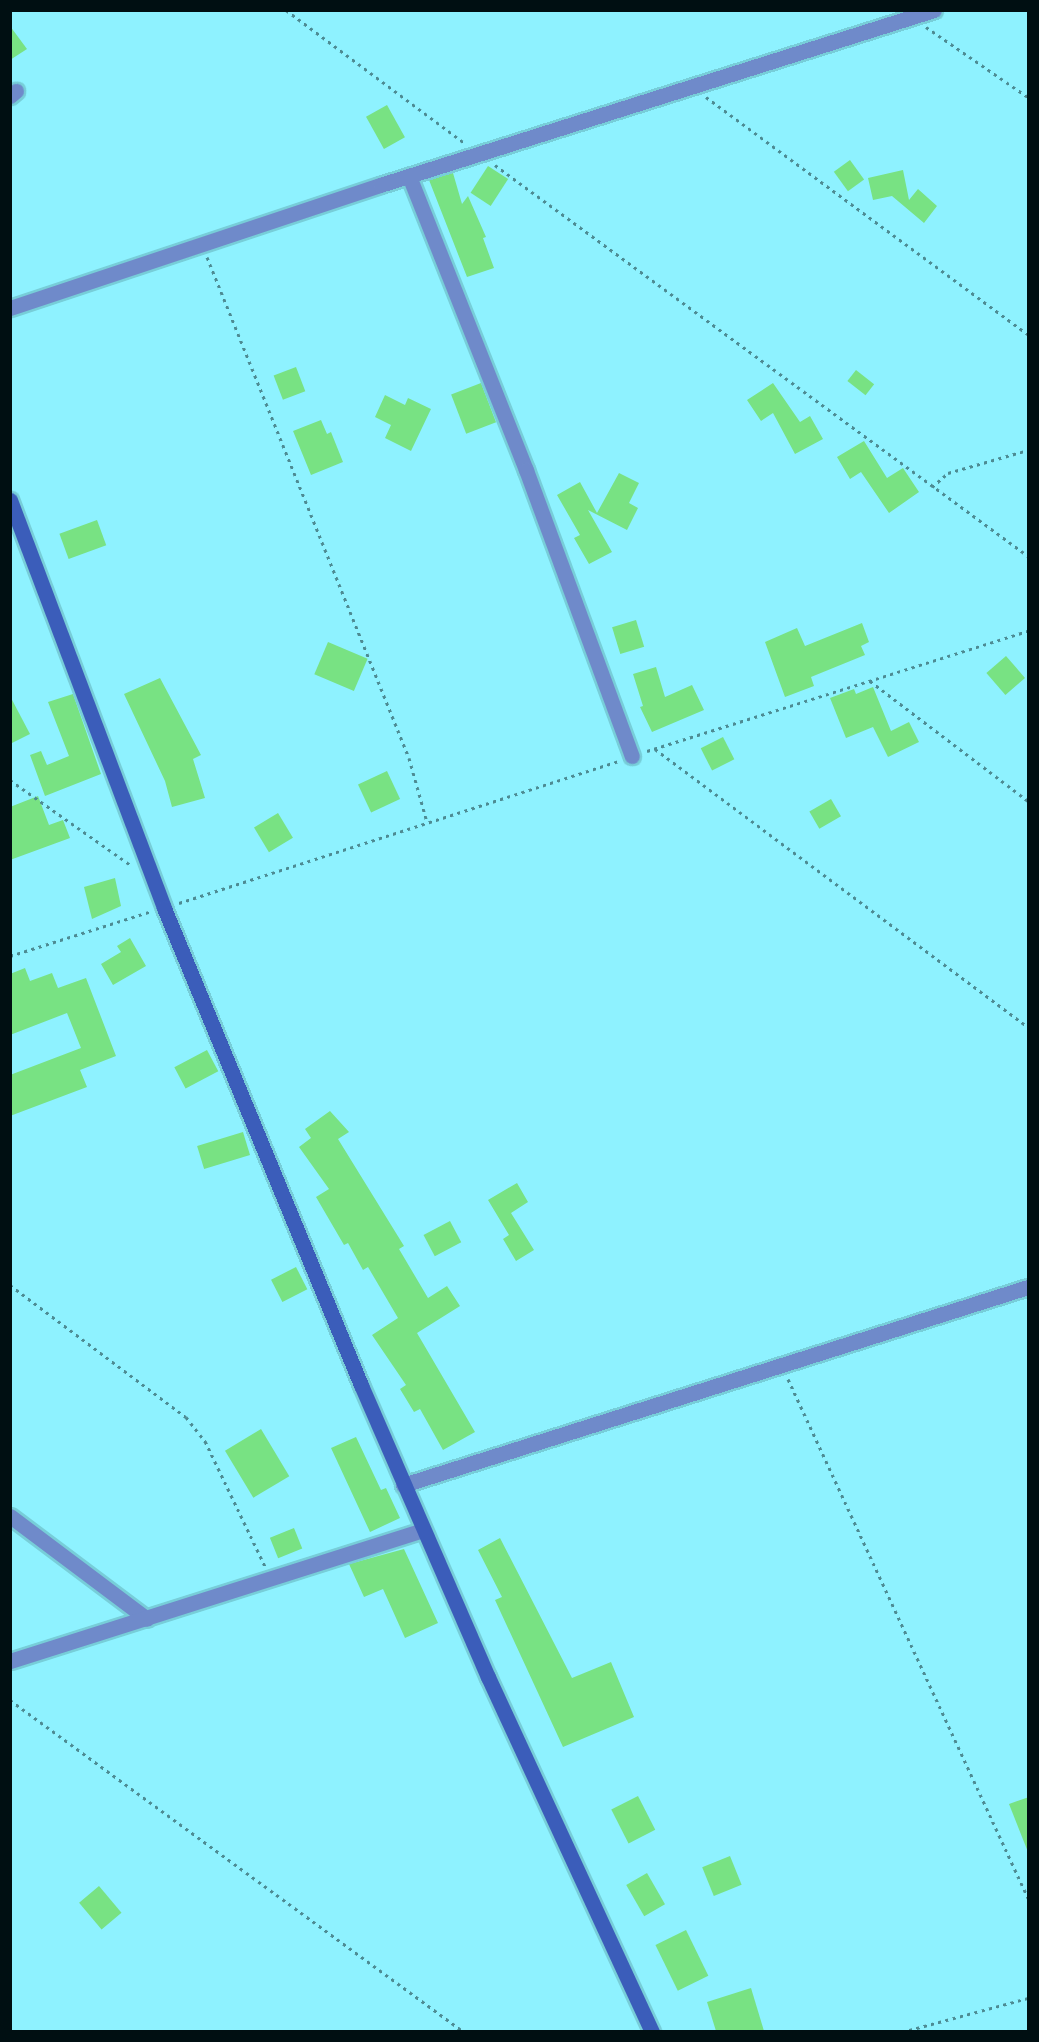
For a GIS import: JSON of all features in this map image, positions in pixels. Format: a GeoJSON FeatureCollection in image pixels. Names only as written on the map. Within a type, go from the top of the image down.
{"type":"FeatureCollection","features":[{"type":"Feature","properties":{"kind":"main road"},"geometry":{"type":"LineString","coordinates":[[10,500],[164,908],[403,1485],[652,2031]]}},
{"type":"Feature","properties":{"kind":"street"},"geometry":{"type":"LineString","coordinates":[[10,308],[409,176],[934,10]]}},
{"type":"Feature","properties":{"kind":"street"},"geometry":{"type":"LineString","coordinates":[[409,176],[530,481],[632,756]]}},
{"type":"Feature","properties":{"kind":"street"},"geometry":{"type":"LineString","coordinates":[[403,1485],[1029,1287]]}},
{"type":"Feature","properties":{"kind":"street"},"geometry":{"type":"LineString","coordinates":[[10,1516],[147,1619]]}},
{"type":"Feature","properties":{"kind":"street"},"geometry":{"type":"LineString","coordinates":[[10,1661],[272,1581],[423,1530]]}},
{"type":"Feature","properties":{"kind":"path"},"geometry":{"type":"LineString","coordinates":[[286,10],[932,487],[1029,556]]}},
{"type":"Feature","properties":{"kind":"path"},"geometry":{"type":"LineString","coordinates":[[913,18],[1029,97]]}},
{"type":"Feature","properties":{"kind":"path"},"geometry":{"type":"LineString","coordinates":[[693,87],[1029,334]]}},
{"type":"Feature","properties":{"kind":"path"},"geometry":{"type":"LineString","coordinates":[[202,244],[409,758],[427,822]]}},
{"type":"Feature","properties":{"kind":"path"},"geometry":{"type":"LineString","coordinates":[[932,487],[948,473],[1029,450]]}},
{"type":"Feature","properties":{"kind":"path"},"geometry":{"type":"LineString","coordinates":[[10,956],[1029,631]]}},
{"type":"Feature","properties":{"kind":"path"},"geometry":{"type":"LineString","coordinates":[[870,681],[1029,801]]}},
{"type":"Feature","properties":{"kind":"path"},"geometry":{"type":"LineString","coordinates":[[654,749],[1029,1027]]}},
{"type":"Feature","properties":{"kind":"path"},"geometry":{"type":"LineString","coordinates":[[10,780],[154,880]]}},
{"type":"Feature","properties":{"kind":"path"},"geometry":{"type":"LineString","coordinates":[[10,1286],[186,1417],[205,1442],[272,1581]]}},
{"type":"Feature","properties":{"kind":"path"},"geometry":{"type":"LineString","coordinates":[[781,1364],[1029,1898]]}},
{"type":"Feature","properties":{"kind":"path"},"geometry":{"type":"LineString","coordinates":[[10,1700],[464,2031]]}},
{"type":"Feature","properties":{"kind":"path"},"geometry":{"type":"LineString","coordinates":[[902,2031],[1029,1998]]}},
{"type":"Feature","properties":{"kind":"building"},"geometry":{"type":"Polygon","coordinates":[[[10,26],[27,49],[10,60],[10,26]]]}},
{"type":"Feature","properties":{"kind":"building"},"geometry":{"type":"Polygon","coordinates":[[[387,105],[405,137],[384,149],[366,117],[387,105]]]}},
{"type":"Feature","properties":{"kind":"building"},"geometry":{"type":"Polygon","coordinates":[[[850,160],[864,179],[848,191],[834,172],[850,160]]]}},
{"type":"Feature","properties":{"kind":"building"},"geometry":{"type":"Polygon","coordinates":[[[488,166],[508,179],[491,206],[471,193],[488,166]]]}},
{"type":"Feature","properties":{"kind":"building"},"geometry":{"type":"Polygon","coordinates":[[[903,170],[909,200],[918,189],[937,206],[924,223],[892,196],[873,200],[868,178],[903,170]]]}},
{"type":"Feature","properties":{"kind":"building"},"geometry":{"type":"Polygon","coordinates":[[[453,173],[462,204],[468,196],[486,237],[483,238],[494,268],[467,277],[429,180],[453,173]]]}},
{"type":"Feature","properties":{"kind":"building"},"geometry":{"type":"Polygon","coordinates":[[[296,367],[305,391],[283,400],[274,376],[296,367]]]}},
{"type":"Feature","properties":{"kind":"building"},"geometry":{"type":"Polygon","coordinates":[[[856,370],[874,384],[866,395],[847,381],[856,370]]]}},
{"type":"Feature","properties":{"kind":"building"},"geometry":{"type":"Polygon","coordinates":[[[481,383],[496,422],[466,434],[451,394],[481,383]]]}},
{"type":"Feature","properties":{"kind":"building"},"geometry":{"type":"Polygon","coordinates":[[[773,383],[800,422],[810,416],[823,439],[795,454],[773,413],[761,421],[747,400],[773,383]]]}},
{"type":"Feature","properties":{"kind":"building"},"geometry":{"type":"Polygon","coordinates":[[[385,395],[405,405],[408,398],[431,409],[411,451],[385,438],[391,425],[375,417],[385,395]]]}},
{"type":"Feature","properties":{"kind":"building"},"geometry":{"type":"Polygon","coordinates":[[[321,420],[327,434],[331,432],[343,462],[311,475],[293,431],[321,420]]]}},
{"type":"Feature","properties":{"kind":"building"},"geometry":{"type":"Polygon","coordinates":[[[864,441],[887,478],[903,468],[919,492],[889,513],[861,472],[850,479],[837,457],[864,441]]]}},
{"type":"Feature","properties":{"kind":"building"},"geometry":{"type":"Polygon","coordinates":[[[619,473],[639,483],[629,503],[638,508],[627,530],[588,510],[612,552],[589,564],[574,538],[580,535],[557,495],[580,482],[597,513],[619,473]]]}},
{"type":"Feature","properties":{"kind":"building"},"geometry":{"type":"Polygon","coordinates":[[[97,520],[106,545],[69,559],[59,534],[97,520]]]}},
{"type":"Feature","properties":{"kind":"building"},"geometry":{"type":"Polygon","coordinates":[[[636,620],[644,647],[620,654],[612,627],[636,620]]]}},
{"type":"Feature","properties":{"kind":"building"},"geometry":{"type":"Polygon","coordinates":[[[862,623],[869,642],[861,646],[865,655],[811,677],[814,686],[785,697],[765,642],[797,628],[805,646],[862,623]]]}},
{"type":"Feature","properties":{"kind":"building"},"geometry":{"type":"Polygon","coordinates":[[[328,642],[368,659],[354,691],[314,674],[328,642]]]}},
{"type":"Feature","properties":{"kind":"building"},"geometry":{"type":"Polygon","coordinates":[[[1006,656],[1025,678],[1005,695],[986,673],[1006,656]]]}},
{"type":"Feature","properties":{"kind":"building"},"geometry":{"type":"Polygon","coordinates":[[[656,667],[665,697],[692,685],[704,710],[652,732],[640,707],[643,706],[633,674],[656,667]]]}},
{"type":"Feature","properties":{"kind":"building"},"geometry":{"type":"Polygon","coordinates":[[[160,678],[201,755],[193,759],[205,798],[172,807],[165,781],[124,694],[160,678]]]}},
{"type":"Feature","properties":{"kind":"building"},"geometry":{"type":"Polygon","coordinates":[[[873,687],[891,731],[909,722],[919,742],[888,757],[873,727],[846,738],[830,698],[854,689],[856,694],[873,687]]]}},
{"type":"Feature","properties":{"kind":"building"},"geometry":{"type":"Polygon","coordinates":[[[73,694],[101,774],[45,796],[30,755],[41,751],[47,765],[69,756],[48,702],[73,694]]]}},
{"type":"Feature","properties":{"kind":"building"},"geometry":{"type":"Polygon","coordinates":[[[10,696],[30,734],[10,744],[10,696]]]}},
{"type":"Feature","properties":{"kind":"building"},"geometry":{"type":"Polygon","coordinates":[[[723,737],[734,759],[712,771],[701,748],[723,737]]]}},
{"type":"Feature","properties":{"kind":"building"},"geometry":{"type":"Polygon","coordinates":[[[387,771],[400,799],[371,813],[358,785],[387,771]]]}},
{"type":"Feature","properties":{"kind":"building"},"geometry":{"type":"Polygon","coordinates":[[[38,796],[49,825],[63,820],[70,838],[10,860],[10,807],[38,796]]]}},
{"type":"Feature","properties":{"kind":"building"},"geometry":{"type":"Polygon","coordinates":[[[831,799],[841,816],[819,829],[809,812],[831,799]]]}},
{"type":"Feature","properties":{"kind":"building"},"geometry":{"type":"Polygon","coordinates":[[[278,813],[293,838],[269,852],[254,827],[278,813]]]}},
{"type":"Feature","properties":{"kind":"building"},"geometry":{"type":"Polygon","coordinates":[[[115,878],[121,906],[92,919],[84,887],[115,878]]]}},
{"type":"Feature","properties":{"kind":"building"},"geometry":{"type":"Polygon","coordinates":[[[130,938],[146,966],[113,985],[101,964],[121,952],[117,946],[130,938]]]}},
{"type":"Feature","properties":{"kind":"building"},"geometry":{"type":"Polygon","coordinates":[[[25,968],[30,981],[52,973],[58,988],[86,978],[116,1056],[80,1070],[87,1087],[10,1116],[10,1075],[81,1048],[67,1013],[10,1035],[10,974],[25,968]]]}},
{"type":"Feature","properties":{"kind":"building"},"geometry":{"type":"Polygon","coordinates":[[[207,1050],[218,1071],[186,1089],[174,1067],[207,1050]]]}},
{"type":"Feature","properties":{"kind":"building"},"geometry":{"type":"Polygon","coordinates":[[[330,1111],[349,1132],[338,1139],[404,1246],[399,1249],[428,1298],[447,1286],[460,1306],[417,1333],[475,1432],[443,1450],[420,1409],[414,1412],[400,1389],[406,1385],[372,1335],[398,1318],[368,1267],[363,1270],[348,1243],[344,1245],[316,1197],[329,1189],[299,1147],[311,1138],[305,1129],[330,1111]]]}},
{"type":"Feature","properties":{"kind":"building"},"geometry":{"type":"Polygon","coordinates":[[[243,1132],[250,1155],[204,1169],[197,1146],[243,1132]]]}},
{"type":"Feature","properties":{"kind":"building"},"geometry":{"type":"Polygon","coordinates":[[[517,1183],[528,1202],[511,1213],[534,1250],[516,1261],[503,1239],[509,1235],[488,1200],[517,1183]]]}},
{"type":"Feature","properties":{"kind":"building"},"geometry":{"type":"Polygon","coordinates":[[[450,1221],[461,1242],[435,1256],[424,1235],[450,1221]]]}},
{"type":"Feature","properties":{"kind":"building"},"geometry":{"type":"Polygon","coordinates":[[[296,1267],[307,1289],[282,1302],[271,1280],[296,1267]]]}},
{"type":"Feature","properties":{"kind":"building"},"geometry":{"type":"Polygon","coordinates":[[[261,1429],[289,1476],[253,1498],[225,1451],[261,1429]]]}},
{"type":"Feature","properties":{"kind":"building"},"geometry":{"type":"Polygon","coordinates":[[[356,1437],[381,1490],[386,1488],[400,1518],[370,1532],[331,1448],[356,1437]]]}},
{"type":"Feature","properties":{"kind":"building"},"geometry":{"type":"Polygon","coordinates":[[[294,1528],[302,1548],[278,1558],[270,1538],[294,1528]]]}},
{"type":"Feature","properties":{"kind":"building"},"geometry":{"type":"Polygon","coordinates":[[[500,1538],[572,1678],[611,1662],[634,1717],[563,1747],[495,1600],[502,1597],[478,1550],[500,1538]]]}},
{"type":"Feature","properties":{"kind":"building"},"geometry":{"type":"Polygon","coordinates":[[[404,1549],[438,1623],[405,1638],[383,1589],[364,1597],[349,1564],[404,1549]]]}},
{"type":"Feature","properties":{"kind":"building"},"geometry":{"type":"Polygon","coordinates":[[[638,1796],[655,1830],[629,1843],[611,1810],[638,1796]]]}},
{"type":"Feature","properties":{"kind":"building"},"geometry":{"type":"Polygon","coordinates":[[[1029,1797],[1029,1852],[1028,1852],[1009,1804],[1029,1797]]]}},
{"type":"Feature","properties":{"kind":"building"},"geometry":{"type":"Polygon","coordinates":[[[730,1856],[742,1885],[714,1896],[702,1867],[730,1856]]]}},
{"type":"Feature","properties":{"kind":"building"},"geometry":{"type":"Polygon","coordinates":[[[647,1873],[665,1904],[644,1916],[626,1885],[647,1873]]]}},
{"type":"Feature","properties":{"kind":"building"},"geometry":{"type":"Polygon","coordinates":[[[99,1886],[121,1913],[102,1930],[79,1903],[99,1886]]]}},
{"type":"Feature","properties":{"kind":"building"},"geometry":{"type":"Polygon","coordinates":[[[686,1930],[708,1976],[678,1991],[655,1945],[686,1930]]]}},
{"type":"Feature","properties":{"kind":"building"},"geometry":{"type":"Polygon","coordinates":[[[751,1988],[764,2031],[716,2031],[707,2002],[751,1988]]]}}]}
